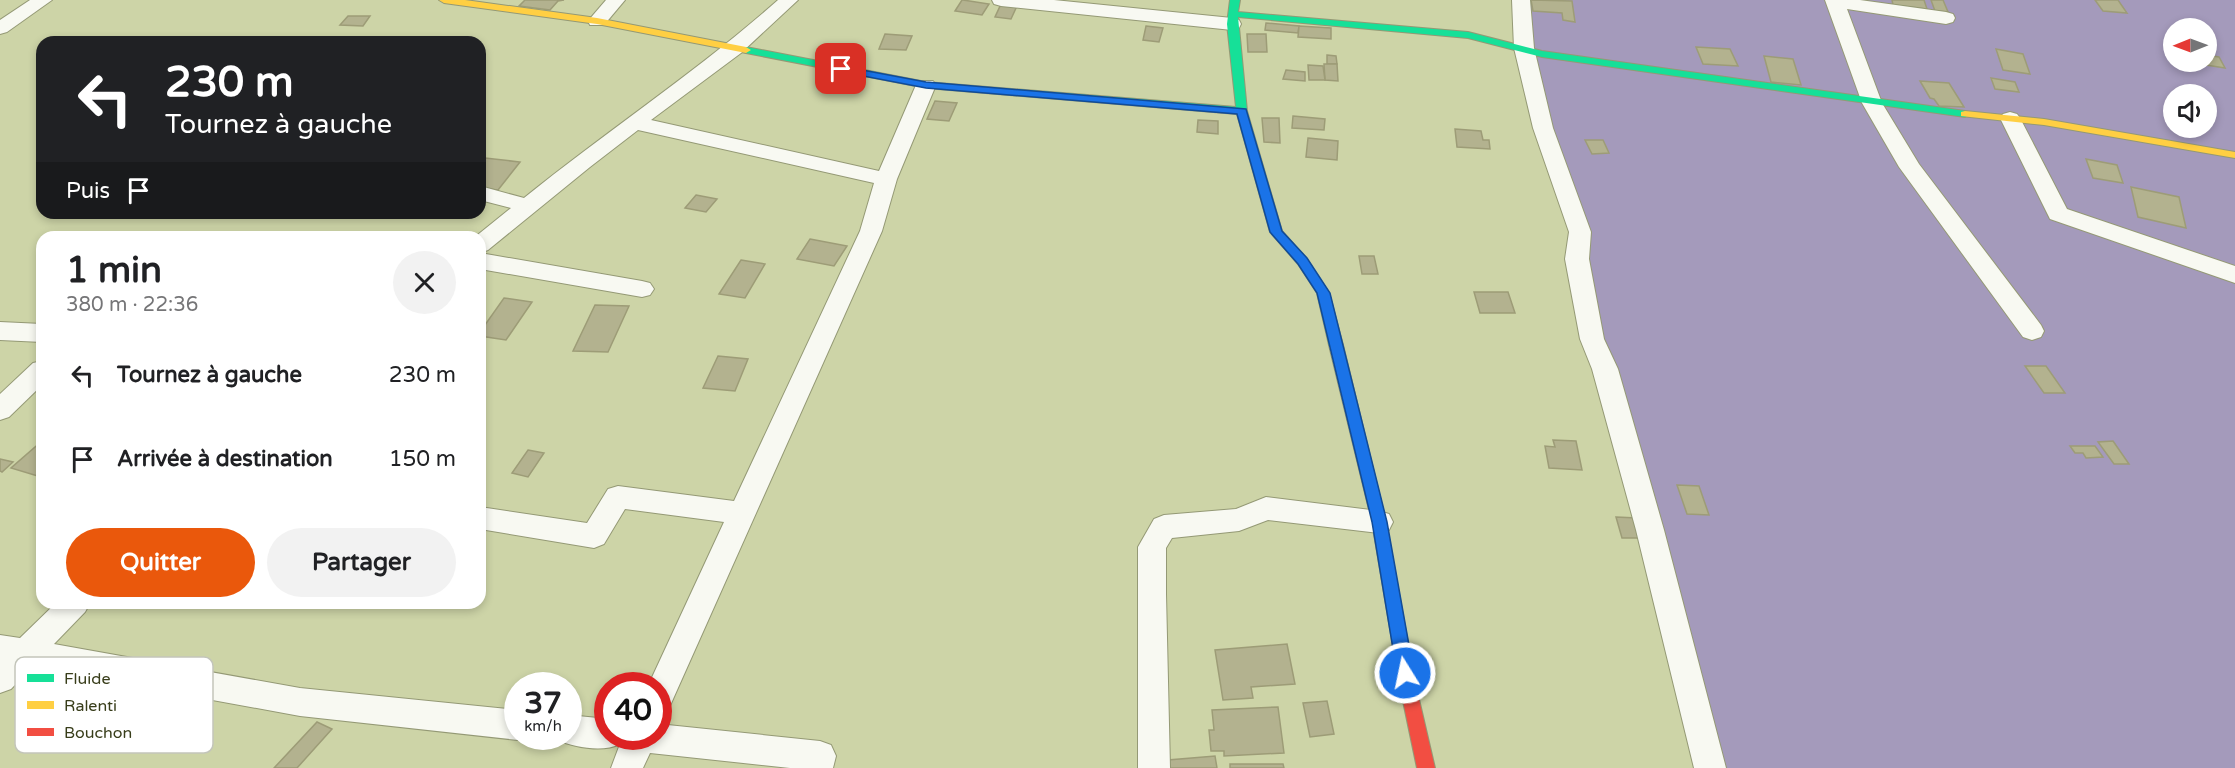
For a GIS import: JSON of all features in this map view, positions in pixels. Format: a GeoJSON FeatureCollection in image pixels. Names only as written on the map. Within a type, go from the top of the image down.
{"type":"FeatureCollection","features":[{"type":"Feature","properties":{"kind":"street"},"geometry":{"type":"LineString","coordinates":[[0,28],[43,0]]}},
{"type":"Feature","properties":{"kind":"street"},"geometry":{"type":"LineString","coordinates":[[444,0],[508,4],[926,85],[1242,111]]}},
{"type":"Feature","properties":{"kind":"street"},"geometry":{"type":"LineString","coordinates":[[597,21],[616,0]]}},
{"type":"Feature","properties":{"kind":"street"},"geometry":{"type":"LineString","coordinates":[[486,239],[734,49],[789,0]]}},
{"type":"Feature","properties":{"kind":"street"},"geometry":{"type":"LineString","coordinates":[[1001,0],[1233,13],[1468,35],[1542,54],[1716,77],[1872,102],[2044,122],[2235,155]]}},
{"type":"Feature","properties":{"kind":"street"},"geometry":{"type":"LineString","coordinates":[[1521,0],[1524,48],[1543,128],[1580,232],[1577,259],[1592,339],[1605,369],[1640,496],[1710,768]]}},
{"type":"Feature","properties":{"kind":"street"},"geometry":{"type":"LineString","coordinates":[[1946,18],[1835,1],[1872,102],[1910,167],[2032,331]]}},
{"type":"Feature","properties":{"kind":"street"},"geometry":{"type":"LineString","coordinates":[[1233,13],[1242,111],[1276,232],[1302,261],[1323,293],[1379,522],[1405,673],[1426,768]]}},
{"type":"Feature","properties":{"kind":"street"},"geometry":{"type":"LineString","coordinates":[[670,672],[871,231],[886,179],[926,85]]}},
{"type":"Feature","properties":{"kind":"street"},"geometry":{"type":"LineString","coordinates":[[2010,118],[2058,214],[2235,275]]}},
{"type":"Feature","properties":{"kind":"street"},"geometry":{"type":"LineString","coordinates":[[635,123],[886,179]]}},
{"type":"Feature","properties":{"kind":"street"},"geometry":{"type":"LineString","coordinates":[[486,195],[529,206]]}},
{"type":"Feature","properties":{"kind":"street"},"geometry":{"type":"LineString","coordinates":[[486,262],[642,289]]}},
{"type":"Feature","properties":{"kind":"street"},"geometry":{"type":"LineString","coordinates":[[0,331],[36,333]]}},
{"type":"Feature","properties":{"kind":"street"},"geometry":{"type":"LineString","coordinates":[[0,410],[36,376]]}},
{"type":"Feature","properties":{"kind":"street"},"geometry":{"type":"LineString","coordinates":[[486,519],[594,536],[618,497],[743,513]]}},
{"type":"Feature","properties":{"kind":"street"},"geometry":{"type":"LineString","coordinates":[[1154,768],[1152,547],[1164,526],[1239,520],[1266,508],[1379,522]]}},
{"type":"Feature","properties":{"kind":"street"},"geometry":{"type":"LineString","coordinates":[[0,679],[12,650],[67,609]]}},
{"type":"Feature","properties":{"kind":"street"},"geometry":{"type":"LineString","coordinates":[[12,650],[51,657]]}},
{"type":"Feature","properties":{"kind":"street"},"geometry":{"type":"LineString","coordinates":[[213,686],[300,702],[504,724]]}},
{"type":"Feature","properties":{"kind":"street"},"geometry":{"type":"LineString","coordinates":[[672,741],[820,756],[817,768]]}},
{"type":"Feature","properties":{"kind":"street"},"geometry":{"type":"LineString","coordinates":[[627,768],[633,750]]}},
{"type":"Feature","properties":{"kind":"shaded area"},"geometry":{"type":"Polygon","coordinates":[[[1521,0],[2235,0],[2235,768],[1710,768],[1543,128],[1521,0]]]}},
{"type":"Feature","properties":{"kind":"building"},"geometry":{"type":"Polygon","coordinates":[[[525,0],[564,0],[558,1],[550,10],[519,6],[525,0]]]}},
{"type":"Feature","properties":{"kind":"building"},"geometry":{"type":"Polygon","coordinates":[[[962,0],[989,4],[982,15],[955,11],[962,0]]]}},
{"type":"Feature","properties":{"kind":"building"},"geometry":{"type":"Polygon","coordinates":[[[1531,0],[1572,1],[1575,22],[1563,20],[1562,13],[1533,11],[1531,0]]]}},
{"type":"Feature","properties":{"kind":"building"},"geometry":{"type":"Polygon","coordinates":[[[1892,0],[1924,0],[1927,9],[1893,5],[1892,0]]]}},
{"type":"Feature","properties":{"kind":"building"},"geometry":{"type":"Polygon","coordinates":[[[1931,0],[1943,0],[1948,12],[1935,11],[1931,0]]]}},
{"type":"Feature","properties":{"kind":"building"},"geometry":{"type":"Polygon","coordinates":[[[2095,0],[2118,0],[2127,13],[2103,11],[2095,0]]]}},
{"type":"Feature","properties":{"kind":"building"},"geometry":{"type":"Polygon","coordinates":[[[1001,4],[1017,6],[1011,19],[995,17],[1001,4]]]}},
{"type":"Feature","properties":{"kind":"building"},"geometry":{"type":"Polygon","coordinates":[[[348,16],[370,16],[363,26],[340,25],[348,16]]]}},
{"type":"Feature","properties":{"kind":"building"},"geometry":{"type":"Polygon","coordinates":[[[1266,23],[1299,26],[1298,33],[1265,30],[1266,23]]]}},
{"type":"Feature","properties":{"kind":"building"},"geometry":{"type":"Polygon","coordinates":[[[1146,26],[1163,28],[1159,42],[1143,40],[1146,26]]]}},
{"type":"Feature","properties":{"kind":"building"},"geometry":{"type":"Polygon","coordinates":[[[1299,26],[1331,28],[1331,39],[1298,37],[1299,26]]]}},
{"type":"Feature","properties":{"kind":"building"},"geometry":{"type":"Polygon","coordinates":[[[885,34],[912,36],[906,50],[879,49],[885,34]]]}},
{"type":"Feature","properties":{"kind":"building"},"geometry":{"type":"Polygon","coordinates":[[[1247,34],[1266,34],[1267,52],[1248,52],[1247,34]]]}},
{"type":"Feature","properties":{"kind":"building"},"geometry":{"type":"Polygon","coordinates":[[[1696,47],[1730,49],[1738,66],[1703,64],[1696,47]]]}},
{"type":"Feature","properties":{"kind":"building"},"geometry":{"type":"Polygon","coordinates":[[[1996,49],[2023,54],[2030,74],[2003,70],[1996,49]]]}},
{"type":"Feature","properties":{"kind":"building"},"geometry":{"type":"Polygon","coordinates":[[[1327,55],[1336,56],[1337,64],[1327,64],[1327,55]]]}},
{"type":"Feature","properties":{"kind":"building"},"geometry":{"type":"Polygon","coordinates":[[[1764,56],[1793,59],[1801,85],[1771,82],[1764,56]]]}},
{"type":"Feature","properties":{"kind":"building"},"geometry":{"type":"Polygon","coordinates":[[[2217,57],[2219,57],[2225,68],[2217,67],[2217,57]]]}},
{"type":"Feature","properties":{"kind":"building"},"geometry":{"type":"Polygon","coordinates":[[[1324,64],[1337,64],[1338,81],[1325,80],[1324,64]]]}},
{"type":"Feature","properties":{"kind":"building"},"geometry":{"type":"Polygon","coordinates":[[[1308,65],[1323,66],[1325,80],[1309,80],[1308,65]]]}},
{"type":"Feature","properties":{"kind":"building"},"geometry":{"type":"Polygon","coordinates":[[[1286,70],[1305,72],[1305,81],[1283,79],[1286,70]]]}},
{"type":"Feature","properties":{"kind":"building"},"geometry":{"type":"Polygon","coordinates":[[[1991,78],[2015,82],[2019,92],[1995,89],[1991,78]]]}},
{"type":"Feature","properties":{"kind":"building"},"geometry":{"type":"Polygon","coordinates":[[[1920,81],[1949,83],[1964,107],[1939,106],[1934,99],[1930,98],[1920,81]]]}},
{"type":"Feature","properties":{"kind":"building"},"geometry":{"type":"Polygon","coordinates":[[[935,101],[957,103],[949,121],[927,119],[935,101]]]}},
{"type":"Feature","properties":{"kind":"building"},"geometry":{"type":"Polygon","coordinates":[[[1293,116],[1325,119],[1324,130],[1292,128],[1293,116]]]}},
{"type":"Feature","properties":{"kind":"building"},"geometry":{"type":"Polygon","coordinates":[[[1262,118],[1279,118],[1280,143],[1264,142],[1262,118]]]}},
{"type":"Feature","properties":{"kind":"building"},"geometry":{"type":"Polygon","coordinates":[[[1198,120],[1218,121],[1218,134],[1197,132],[1198,120]]]}},
{"type":"Feature","properties":{"kind":"building"},"geometry":{"type":"Polygon","coordinates":[[[1455,129],[1481,131],[1483,140],[1489,140],[1490,149],[1457,147],[1455,129]]]}},
{"type":"Feature","properties":{"kind":"building"},"geometry":{"type":"Polygon","coordinates":[[[1308,138],[1338,141],[1337,160],[1306,157],[1308,138]]]}},
{"type":"Feature","properties":{"kind":"building"},"geometry":{"type":"Polygon","coordinates":[[[1585,140],[1603,140],[1609,153],[1592,154],[1585,140]]]}},
{"type":"Feature","properties":{"kind":"building"},"geometry":{"type":"Polygon","coordinates":[[[486,158],[520,162],[498,190],[486,189],[486,158]]]}},
{"type":"Feature","properties":{"kind":"building"},"geometry":{"type":"Polygon","coordinates":[[[2086,159],[2117,165],[2123,183],[2093,178],[2086,159]]]}},
{"type":"Feature","properties":{"kind":"building"},"geometry":{"type":"Polygon","coordinates":[[[2131,187],[2179,197],[2186,228],[2138,217],[2131,187]]]}},
{"type":"Feature","properties":{"kind":"building"},"geometry":{"type":"Polygon","coordinates":[[[696,195],[717,199],[706,212],[685,208],[696,195]]]}},
{"type":"Feature","properties":{"kind":"building"},"geometry":{"type":"Polygon","coordinates":[[[810,239],[847,246],[834,266],[797,259],[810,239]]]}},
{"type":"Feature","properties":{"kind":"building"},"geometry":{"type":"Polygon","coordinates":[[[1359,256],[1374,256],[1378,274],[1362,274],[1359,256]]]}},
{"type":"Feature","properties":{"kind":"building"},"geometry":{"type":"Polygon","coordinates":[[[741,260],[765,264],[745,298],[719,294],[741,260]]]}},
{"type":"Feature","properties":{"kind":"building"},"geometry":{"type":"Polygon","coordinates":[[[1474,292],[1508,292],[1515,313],[1480,313],[1474,292]]]}},
{"type":"Feature","properties":{"kind":"building"},"geometry":{"type":"Polygon","coordinates":[[[504,298],[532,302],[506,340],[486,337],[486,324],[504,298]]]}},
{"type":"Feature","properties":{"kind":"building"},"geometry":{"type":"Polygon","coordinates":[[[595,305],[629,306],[608,352],[573,351],[595,305]]]}},
{"type":"Feature","properties":{"kind":"building"},"geometry":{"type":"Polygon","coordinates":[[[718,356],[748,359],[735,391],[703,388],[718,356]]]}},
{"type":"Feature","properties":{"kind":"building"},"geometry":{"type":"Polygon","coordinates":[[[2025,366],[2046,366],[2065,393],[2044,393],[2025,366]]]}},
{"type":"Feature","properties":{"kind":"building"},"geometry":{"type":"Polygon","coordinates":[[[1553,440],[1576,441],[1582,470],[1549,468],[1545,446],[1555,447],[1553,440]]]}},
{"type":"Feature","properties":{"kind":"building"},"geometry":{"type":"Polygon","coordinates":[[[2113,441],[2129,464],[2114,464],[2098,442],[2113,441]]]}},
{"type":"Feature","properties":{"kind":"building"},"geometry":{"type":"Polygon","coordinates":[[[36,446],[36,476],[11,468],[36,446]]]}},
{"type":"Feature","properties":{"kind":"building"},"geometry":{"type":"Polygon","coordinates":[[[2070,446],[2095,446],[2103,457],[2086,458],[2083,453],[2075,453],[2070,446]]]}},
{"type":"Feature","properties":{"kind":"building"},"geometry":{"type":"Polygon","coordinates":[[[528,450],[544,453],[528,477],[512,473],[528,450]]]}},
{"type":"Feature","properties":{"kind":"building"},"geometry":{"type":"Polygon","coordinates":[[[0,459],[13,462],[2,472],[0,471],[0,459]]]}},
{"type":"Feature","properties":{"kind":"building"},"geometry":{"type":"Polygon","coordinates":[[[1677,485],[1699,486],[1709,515],[1687,514],[1677,485]]]}},
{"type":"Feature","properties":{"kind":"building"},"geometry":{"type":"Polygon","coordinates":[[[1616,517],[1637,518],[1643,538],[1622,538],[1616,517]]]}},
{"type":"Feature","properties":{"kind":"building"},"geometry":{"type":"Polygon","coordinates":[[[1287,644],[1295,684],[1251,687],[1253,698],[1223,700],[1215,650],[1287,644]]]}},
{"type":"Feature","properties":{"kind":"building"},"geometry":{"type":"Polygon","coordinates":[[[1327,701],[1334,734],[1310,737],[1303,703],[1327,701]]]}},
{"type":"Feature","properties":{"kind":"building"},"geometry":{"type":"Polygon","coordinates":[[[1278,707],[1284,753],[1224,756],[1224,751],[1211,751],[1209,730],[1214,730],[1212,710],[1278,707]]]}},
{"type":"Feature","properties":{"kind":"building"},"geometry":{"type":"Polygon","coordinates":[[[317,722],[332,729],[297,768],[274,768],[317,722]]]}},
{"type":"Feature","properties":{"kind":"building"},"geometry":{"type":"Polygon","coordinates":[[[1215,756],[1217,768],[1169,768],[1168,760],[1215,756]]]}},
{"type":"Feature","properties":{"kind":"building"},"geometry":{"type":"Polygon","coordinates":[[[1230,764],[1283,764],[1284,768],[1230,768],[1230,764]]]}},
{"type":"Feature","properties":{"kind":"traffic: fast"},"geometry":{"type":"LineString","coordinates":[[1235,0],[1232,24],[1242,111],[1276,232],[1302,261],[1323,293],[1336,345]]}},
{"type":"Feature","properties":{"kind":"traffic: fast"},"geometry":{"type":"LineString","coordinates":[[1233,14],[1468,35],[1542,54],[1965,114]]}},
{"type":"Feature","properties":{"kind":"traffic: fast"},"geometry":{"type":"LineString","coordinates":[[746,50],[926,85],[1242,111]]}},
{"type":"Feature","properties":{"kind":"traffic: slow"},"geometry":{"type":"LineString","coordinates":[[444,0],[597,21],[746,50]]}},
{"type":"Feature","properties":{"kind":"traffic: slow"},"geometry":{"type":"LineString","coordinates":[[1965,114],[2044,122],[2235,155]]}},
{"type":"Feature","properties":{"kind":"traffic: slow"},"geometry":{"type":"LineString","coordinates":[[1336,345],[1379,522],[1407,682]]}},
{"type":"Feature","properties":{"kind":"traffic: jam"},"geometry":{"type":"LineString","coordinates":[[1407,682],[1426,768]]}},
{"type":"Feature","properties":{"kind":"route"},"geometry":{"type":"LineString","coordinates":[[841,69],[951,88],[1242,111],[1276,232],[1302,261],[1323,293],[1379,522],[1405,673]]}}]}
